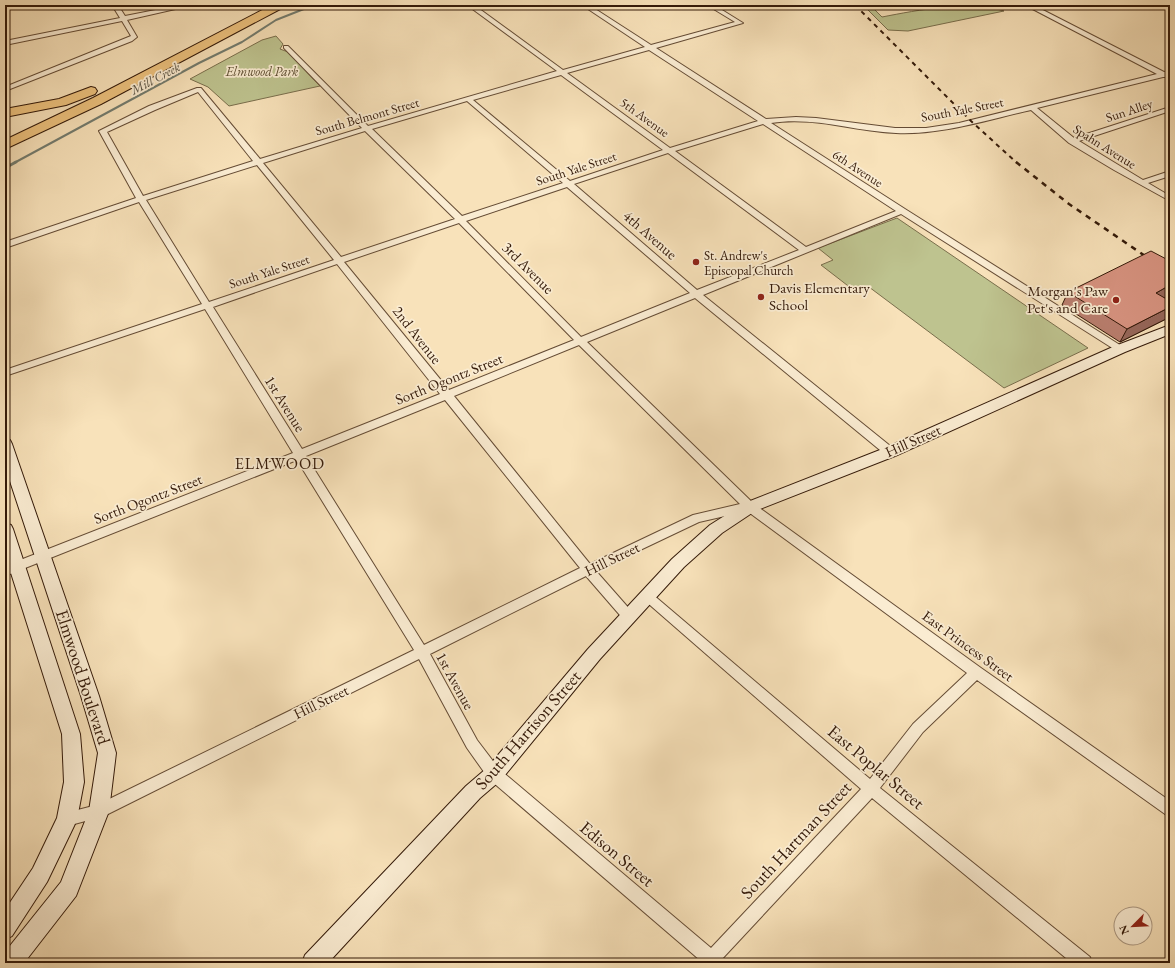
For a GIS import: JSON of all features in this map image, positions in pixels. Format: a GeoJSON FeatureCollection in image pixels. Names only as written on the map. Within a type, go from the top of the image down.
{"type":"FeatureCollection","features":[{"type":"Feature","properties":{"kind":"highway"},"geometry":{"type":"LineString","coordinates":[[5,113],[46,106],[78,97],[156,60],[264,5]]}},
{"type":"Feature","properties":{"kind":"highway"},"geometry":{"type":"LineString","coordinates":[[5,148],[280,5]]}},
{"type":"Feature","properties":{"kind":"highway"},"geometry":{"type":"LineString","coordinates":[[5,137],[88,98],[156,60]]}},
{"type":"Feature","properties":{"kind":"highway"},"geometry":{"type":"LineString","coordinates":[[5,145],[47,126]]}},
{"type":"Feature","properties":{"kind":"main road","name":"Hill Street"},"geometry":{"type":"LineString","coordinates":[[750,507],[890,452],[1120,349],[1170,329]]}},
{"type":"Feature","properties":{"kind":"main road","name":"Elmwood Boulevard"},"geometry":{"type":"LineString","coordinates":[[5,444],[107,753],[99,811],[69,889],[10,963]]}},
{"type":"Feature","properties":{"kind":"main road","name":"South Harrison Street"},"geometry":{"type":"LineString","coordinates":[[313,963],[473,792],[494,774],[594,654],[690,551],[716,529],[750,507]]}},
{"type":"Feature","properties":{"kind":"main road","name":"Elmwood Boulevard"},"geometry":{"type":"LineString","coordinates":[[5,528],[11,568],[71,734],[74,782],[67,820],[40,875],[5,929]]}},
{"type":"Feature","properties":{"kind":"street"},"geometry":{"type":"LineString","coordinates":[[5,6],[10,5]]}},
{"type":"Feature","properties":{"kind":"street"},"geometry":{"type":"LineString","coordinates":[[5,89],[130,40],[134,37],[115,5]]}},
{"type":"Feature","properties":{"kind":"street"},"geometry":{"type":"LineString","coordinates":[[5,43],[190,5]]}},
{"type":"Feature","properties":{"kind":"street","name":"5th Avenue"},"geometry":{"type":"LineString","coordinates":[[470,5],[804,250]]}},
{"type":"Feature","properties":{"kind":"street","name":"6th Avenue"},"geometry":{"type":"LineString","coordinates":[[585,5],[902,211],[1120,349]]}},
{"type":"Feature","properties":{"kind":"street","name":"South Belmont Street"},"geometry":{"type":"LineString","coordinates":[[5,244],[257,160],[648,47],[740,23],[710,5]]}},
{"type":"Feature","properties":{"kind":"street"},"geometry":{"type":"LineString","coordinates":[[1028,5],[1168,76]]}},
{"type":"Feature","properties":{"kind":"street","name":"3rd Avenue"},"geometry":{"type":"LineString","coordinates":[[286,47],[366,128],[460,219],[581,342],[750,507]]}},
{"type":"Feature","properties":{"kind":"street","name":"South Yale Street"},"geometry":{"type":"LineString","coordinates":[[5,373],[206,305],[340,262],[460,219],[764,121],[808,119],[892,130],[937,130],[1168,76]]}},
{"type":"Feature","properties":{"kind":"street","name":"1st Avenue"},"geometry":{"type":"LineString","coordinates":[[199,89],[165,102],[103,131],[141,199],[422,652],[472,744],[494,774]]}},
{"type":"Feature","properties":{"kind":"street","name":"2nd Avenue"},"geometry":{"type":"LineString","coordinates":[[199,89],[588,570],[629,617]]}},
{"type":"Feature","properties":{"kind":"street","name":"4th Avenue"},"geometry":{"type":"LineString","coordinates":[[468,99],[696,294],[890,452]]}},
{"type":"Feature","properties":{"kind":"street","name":"Spahn Avenue"},"geometry":{"type":"LineString","coordinates":[[1032,108],[1048,123],[1072,141],[1170,199]]}},
{"type":"Feature","properties":{"kind":"street","name":"Sun Alley"},"geometry":{"type":"LineString","coordinates":[[1072,141],[1170,109]]}},
{"type":"Feature","properties":{"kind":"street"},"geometry":{"type":"LineString","coordinates":[[1142,183],[1170,173]]}},
{"type":"Feature","properties":{"kind":"street","name":"Sorth Ogontz Street"},"geometry":{"type":"LineString","coordinates":[[11,568],[299,455],[902,211]]}},
{"type":"Feature","properties":{"kind":"street","name":"Hill Street"},"geometry":{"type":"LineString","coordinates":[[67,820],[99,811],[588,570],[697,518],[750,507]]}},
{"type":"Feature","properties":{"kind":"street","name":"East Princess Street"},"geometry":{"type":"LineString","coordinates":[[750,507],[976,672],[1170,809]]}},
{"type":"Feature","properties":{"kind":"street","name":"East Poplar Street"},"geometry":{"type":"LineString","coordinates":[[647,596],[871,789],[1084,963]]}},
{"type":"Feature","properties":{"kind":"street","name":"South Hartman Street"},"geometry":{"type":"LineString","coordinates":[[712,962],[871,789],[918,728],[976,672]]}},
{"type":"Feature","properties":{"kind":"street","name":"Edison Street"},"geometry":{"type":"LineString","coordinates":[[494,774],[712,962]]}},
{"type":"Feature","properties":{"kind":"green space"},"geometry":{"type":"Polygon","coordinates":[[[863,5],[870,5],[882,17],[927,9],[960,6],[976,6],[1004,11],[908,31],[888,30],[863,5]]]}},
{"type":"Feature","properties":{"kind":"green space","name":"Elmwood Park"},"geometry":{"type":"Polygon","coordinates":[[[276,36],[283,44],[280,49],[288,52],[320,86],[229,106],[208,87],[190,79],[262,40],[276,36]]]}},
{"type":"Feature","properties":{"kind":"green space"},"geometry":{"type":"Polygon","coordinates":[[[897,218],[1088,348],[1004,388],[869,287],[856,292],[821,265],[833,260],[818,248],[897,218]]]}},
{"type":"Feature","properties":{"kind":"building","name":"Morgan's Paw Pet's and Care"},"geometry":{"type":"Polygon","coordinates":[[[1151,251],[1170,261],[1170,285],[1156,293],[1170,301],[1170,307],[1127,329],[1068,292],[1151,251]]]}},
{"type":"Feature","properties":{"kind":"waterway","name":"Mill Creek"},"geometry":{"type":"LineString","coordinates":[[14,163],[199,63],[242,42],[276,20],[314,5]]}},
{"type":"Feature","properties":{"kind":"waterway","name":"Mill Creek"},"geometry":{"type":"LineString","coordinates":[[5,168],[16,162]]}},
{"type":"Feature","properties":{"kind":"railway"},"geometry":{"type":"LineString","coordinates":[[855,5],[971,121],[1017,163]]}},
{"type":"Feature","properties":{"kind":"railway"},"geometry":{"type":"LineString","coordinates":[[1016,162],[1069,204],[1170,273]]}},
{"type":"Feature","properties":{"kind":"place","name":"St. Andrew's Episcopal Church"},"geometry":{"type":"Point","coordinates":[696,262]}},
{"type":"Feature","properties":{"kind":"place","name":"Davis Elementary School"},"geometry":{"type":"Point","coordinates":[761,297]}},
{"type":"Feature","properties":{"kind":"place","name":"Morgan's Paw Pet's and Care"},"geometry":{"type":"Point","coordinates":[1116,300]}},
{"type":"Feature","properties":{"kind":"district","name":"ELMWOOD"},"geometry":{"type":"Point","coordinates":[280,463]}}]}
